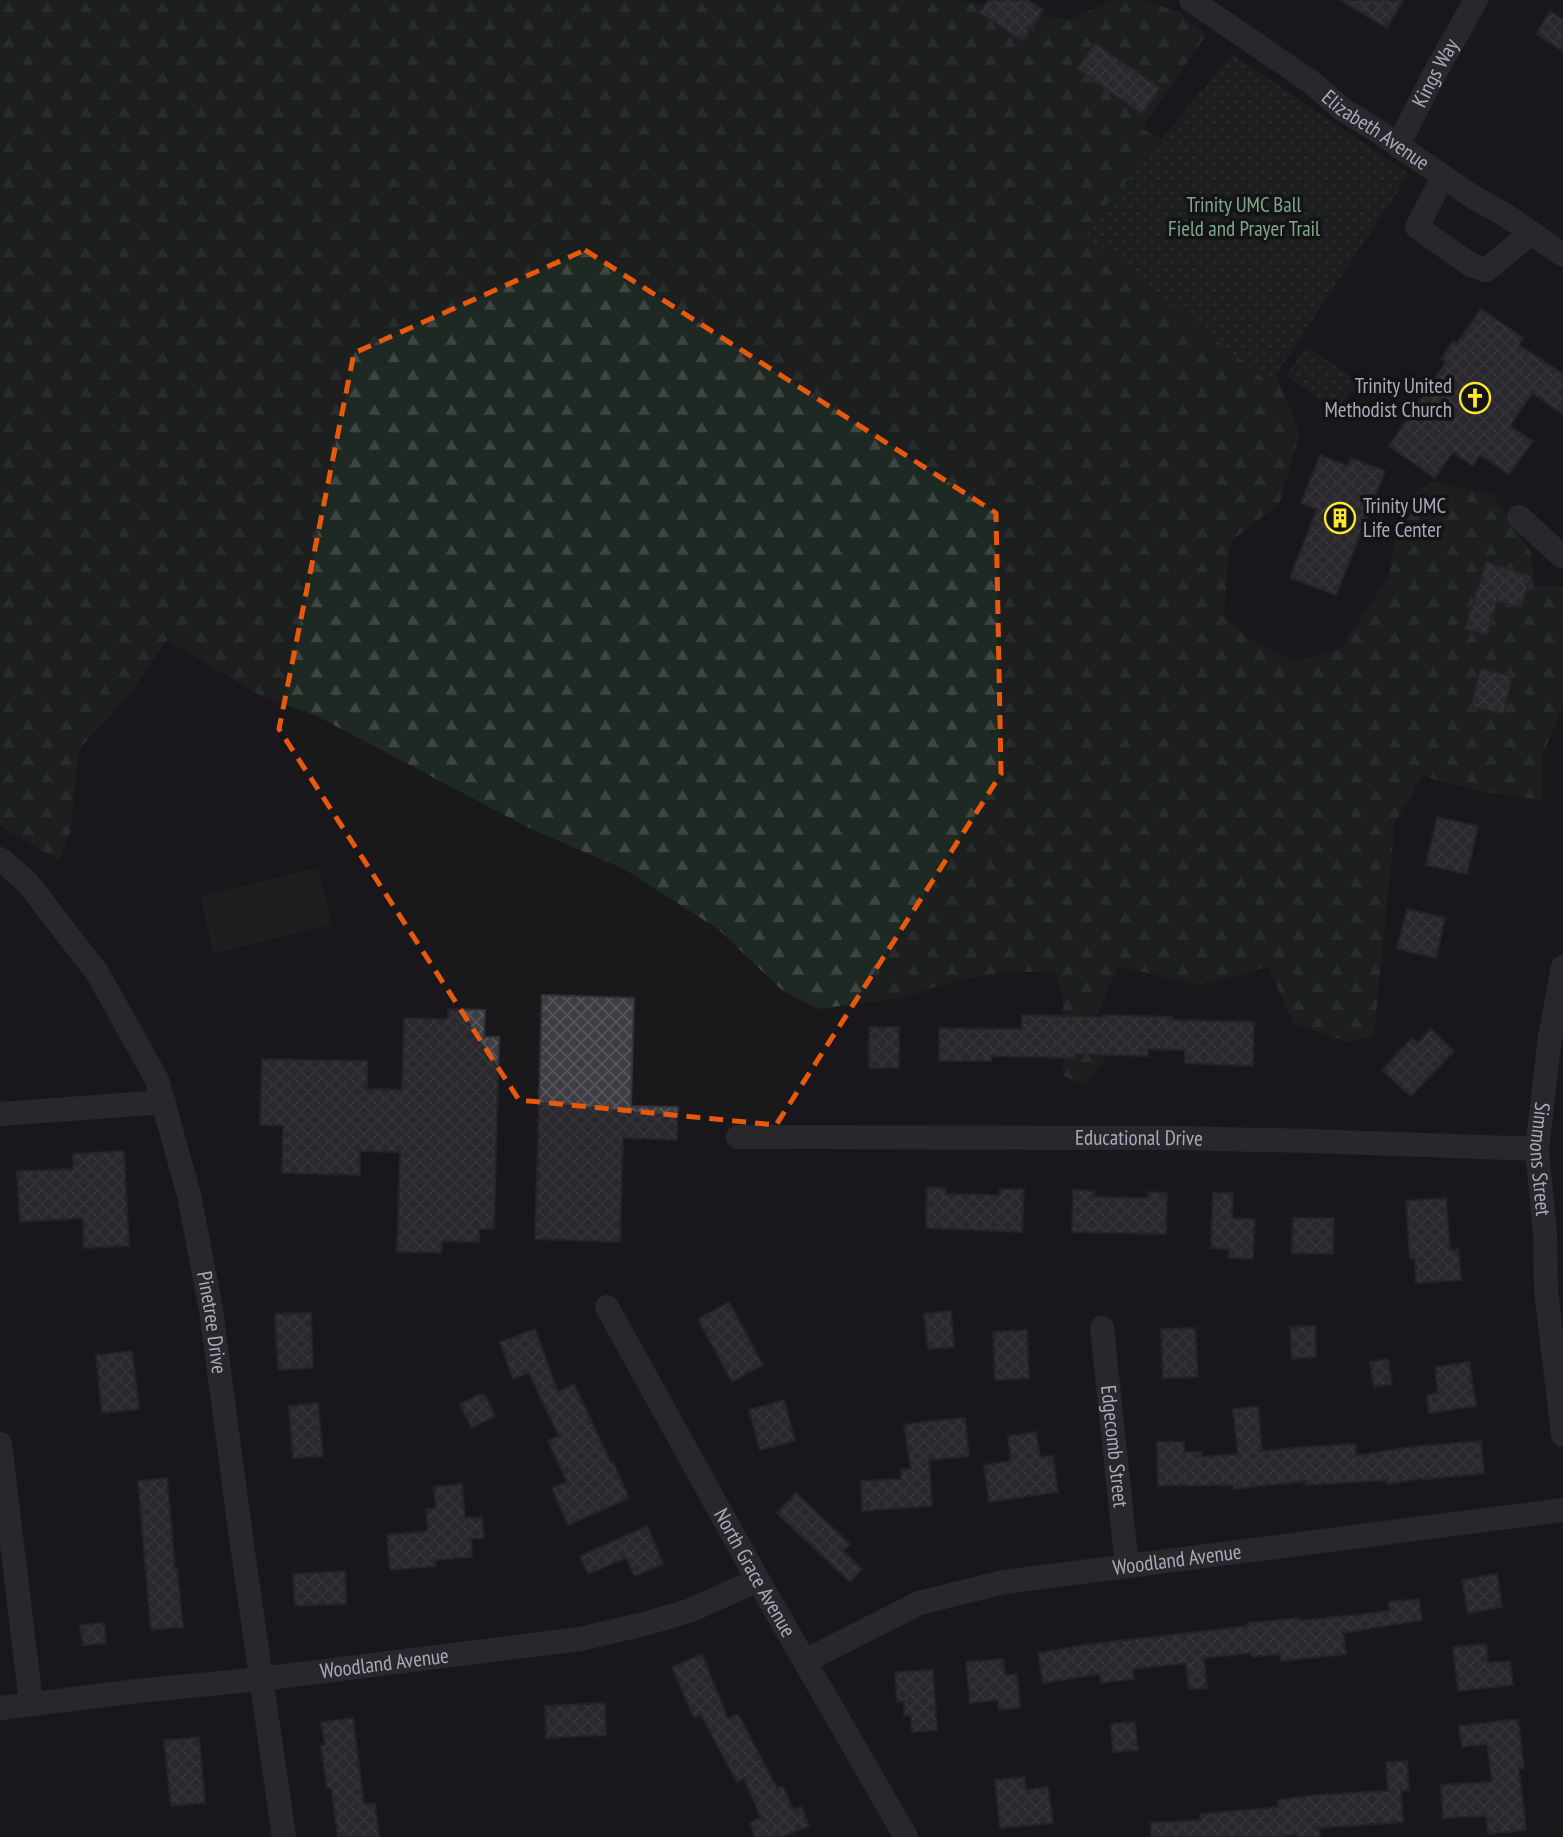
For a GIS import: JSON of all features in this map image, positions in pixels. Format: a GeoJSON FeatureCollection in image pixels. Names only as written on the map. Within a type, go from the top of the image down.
{"type":"FeatureCollection","features":[{"type":"Feature","properties":{"kind":"street","name":"Elizabeth Avenue"},"geometry":{"type":"LineString","coordinates":[[1191,0],[1311,82],[1342,109],[1563,255]]}},
{"type":"Feature","properties":{"kind":"street","name":"Kings Way"},"geometry":{"type":"LineString","coordinates":[[1398,146],[1476,0]]}},
{"type":"Feature","properties":{"kind":"street"},"geometry":{"type":"LineString","coordinates":[[1443,177],[1417,227],[1471,265],[1486,270],[1531,233]]}},
{"type":"Feature","properties":{"kind":"street"},"geometry":{"type":"LineString","coordinates":[[1519,517],[1563,557]]}},
{"type":"Feature","properties":{"kind":"street","name":"Pinetree Drive"},"geometry":{"type":"LineString","coordinates":[[0,859],[27,882],[98,974],[157,1080],[164,1102],[190,1195],[211,1310],[284,1837]]}},
{"type":"Feature","properties":{"kind":"street","name":"Simmons Street"},"geometry":{"type":"LineString","coordinates":[[1563,967],[1550,1037],[1537,1149],[1545,1233],[1546,1290],[1563,1435]]}},
{"type":"Feature","properties":{"kind":"street"},"geometry":{"type":"LineString","coordinates":[[0,1114],[164,1102]]}},
{"type":"Feature","properties":{"kind":"street","name":"Educational Drive"},"geometry":{"type":"LineString","coordinates":[[738,1138],[1174,1138],[1537,1149]]}},
{"type":"Feature","properties":{"kind":"street","name":"North Grace Avenue"},"geometry":{"type":"LineString","coordinates":[[607,1307],[758,1580],[906,1837]]}},
{"type":"Feature","properties":{"kind":"street","name":"Edgecomb Street"},"geometry":{"type":"LineString","coordinates":[[1102,1328],[1127,1566]]}},
{"type":"Feature","properties":{"kind":"street"},"geometry":{"type":"LineString","coordinates":[[0,1444],[31,1703]]}},
{"type":"Feature","properties":{"kind":"street","name":"Woodland Avenue"},"geometry":{"type":"LineString","coordinates":[[805,1661],[919,1603],[1004,1582],[1563,1510]]}},
{"type":"Feature","properties":{"kind":"street","name":"Woodland Avenue"},"geometry":{"type":"LineString","coordinates":[[0,1707],[261,1679],[580,1639],[689,1611],[758,1580]]}},
{"type":"Feature","properties":{"kind":"highlighted area"},"geometry":{"type":"Polygon","coordinates":[[[585,250],[996,513],[1001,774],[776,1125],[519,1100],[279,729],[354,353],[585,250]]]}},
{"type":"Feature","properties":{"kind":"green space"},"geometry":{"type":"Polygon","coordinates":[[[0,0],[955,0],[1069,20],[1114,0],[1141,0],[1177,11],[1206,35],[1142,129],[1162,140],[1241,296],[1300,432],[1279,504],[1230,542],[1224,614],[1247,638],[1295,662],[1341,648],[1389,576],[1401,502],[1432,481],[1493,495],[1531,553],[1535,586],[1563,586],[1563,705],[1543,754],[1542,800],[1489,793],[1422,776],[1395,822],[1374,1036],[1347,1042],[1294,1024],[1268,967],[1197,985],[1119,966],[1095,1019],[1104,1061],[1085,1085],[1063,1076],[1063,1000],[1056,972],[1003,972],[955,981],[903,997],[818,1009],[782,990],[718,929],[624,869],[529,828],[315,715],[261,696],[167,640],[129,695],[79,749],[70,835],[59,860],[0,826],[0,0]]]}},
{"type":"Feature","properties":{"kind":"green space","name":"Trinity UMC Ball Field and Prayer Trail"},"geometry":{"type":"Polygon","coordinates":[[[1232,54],[1409,174],[1270,384],[1083,233],[1232,54]]]}},
{"type":"Feature","properties":{"kind":"green space"},"geometry":{"type":"Polygon","coordinates":[[[1306,346],[1357,381],[1337,410],[1286,376],[1306,346]]]}},
{"type":"Feature","properties":{"kind":"green space"},"geometry":{"type":"Polygon","coordinates":[[[318,868],[332,925],[214,953],[200,896],[318,868]]]}},
{"type":"Feature","properties":{"kind":"building"},"geometry":{"type":"Polygon","coordinates":[[[988,0],[1028,0],[1043,10],[1023,41],[979,13],[988,0]]]}},
{"type":"Feature","properties":{"kind":"building"},"geometry":{"type":"Polygon","coordinates":[[[1340,0],[1403,0],[1387,28],[1340,0]]]}},
{"type":"Feature","properties":{"kind":"building"},"geometry":{"type":"Polygon","coordinates":[[[1550,11],[1563,20],[1563,51],[1536,34],[1550,11]]]}},
{"type":"Feature","properties":{"kind":"building"},"geometry":{"type":"Polygon","coordinates":[[[1095,43],[1160,88],[1142,114],[1077,69],[1095,43]]]}},
{"type":"Feature","properties":{"kind":"building","name":"Trinity United Methodist Church"},"geometry":{"type":"Polygon","coordinates":[[[1481,309],[1523,338],[1519,345],[1563,374],[1563,414],[1532,393],[1510,426],[1533,441],[1509,474],[1480,455],[1473,466],[1453,452],[1435,478],[1389,446],[1446,362],[1441,359],[1453,341],[1457,343],[1481,309]]]}},
{"type":"Feature","properties":{"kind":"building","name":"Trinity UMC Life Center"},"geometry":{"type":"Polygon","coordinates":[[[1320,455],[1348,466],[1351,458],[1385,471],[1336,595],[1290,578],[1317,509],[1301,503],[1320,455]]]}},
{"type":"Feature","properties":{"kind":"building"},"geometry":{"type":"Polygon","coordinates":[[[1486,562],[1531,576],[1521,608],[1497,601],[1487,635],[1465,629],[1486,562]]]}},
{"type":"Feature","properties":{"kind":"building"},"geometry":{"type":"Polygon","coordinates":[[[1480,669],[1512,676],[1504,714],[1471,707],[1480,669]]]}},
{"type":"Feature","properties":{"kind":"building"},"geometry":{"type":"Polygon","coordinates":[[[1437,817],[1478,826],[1467,874],[1426,865],[1437,817]]]}},
{"type":"Feature","properties":{"kind":"building"},"geometry":{"type":"Polygon","coordinates":[[[1407,909],[1445,918],[1436,958],[1397,949],[1407,909]]]}},
{"type":"Feature","properties":{"kind":"building"},"geometry":{"type":"Polygon","coordinates":[[[542,995],[634,998],[631,1106],[678,1107],[677,1140],[623,1138],[620,1242],[535,1239],[542,995]]]}},
{"type":"Feature","properties":{"kind":"building"},"geometry":{"type":"Polygon","coordinates":[[[448,1009],[485,1010],[484,1037],[499,1037],[494,1229],[479,1229],[479,1242],[442,1241],[441,1253],[397,1252],[400,1152],[360,1151],[360,1175],[282,1173],[283,1126],[260,1125],[262,1059],[367,1061],[367,1089],[402,1090],[404,1018],[448,1019],[448,1009]]]}},
{"type":"Feature","properties":{"kind":"building"},"geometry":{"type":"Polygon","coordinates":[[[1022,1015],[1172,1017],[1172,1020],[1254,1022],[1253,1066],[1185,1063],[1185,1050],[1148,1049],[1148,1056],[991,1056],[991,1061],[939,1061],[939,1028],[1022,1029],[1022,1015]]]}},
{"type":"Feature","properties":{"kind":"building"},"geometry":{"type":"Polygon","coordinates":[[[869,1027],[899,1027],[899,1068],[869,1068],[869,1027]]]}},
{"type":"Feature","properties":{"kind":"building"},"geometry":{"type":"Polygon","coordinates":[[[1431,1029],[1454,1051],[1411,1096],[1382,1070],[1412,1038],[1418,1043],[1431,1029]]]}},
{"type":"Feature","properties":{"kind":"building"},"geometry":{"type":"Polygon","coordinates":[[[124,1151],[129,1246],[84,1248],[83,1218],[20,1222],[17,1171],[73,1169],[73,1154],[124,1151]]]}},
{"type":"Feature","properties":{"kind":"building"},"geometry":{"type":"Polygon","coordinates":[[[927,1187],[946,1188],[946,1194],[1000,1195],[1000,1189],[1024,1189],[1022,1232],[926,1228],[927,1187]]]}},
{"type":"Feature","properties":{"kind":"building"},"geometry":{"type":"Polygon","coordinates":[[[1073,1190],[1094,1191],[1094,1197],[1148,1198],[1148,1192],[1167,1193],[1166,1234],[1072,1232],[1073,1190]]]}},
{"type":"Feature","properties":{"kind":"building"},"geometry":{"type":"Polygon","coordinates":[[[1213,1193],[1233,1193],[1232,1218],[1255,1219],[1253,1259],[1229,1258],[1229,1249],[1211,1248],[1213,1193]]]}},
{"type":"Feature","properties":{"kind":"building"},"geometry":{"type":"Polygon","coordinates":[[[1446,1198],[1450,1250],[1458,1249],[1461,1280],[1416,1283],[1415,1259],[1410,1259],[1406,1201],[1446,1198]]]}},
{"type":"Feature","properties":{"kind":"building"},"geometry":{"type":"Polygon","coordinates":[[[1293,1218],[1334,1218],[1333,1254],[1292,1253],[1293,1218]]]}},
{"type":"Feature","properties":{"kind":"building"},"geometry":{"type":"Polygon","coordinates":[[[729,1302],[763,1365],[732,1382],[698,1319],[729,1302]]]}},
{"type":"Feature","properties":{"kind":"building"},"geometry":{"type":"Polygon","coordinates":[[[951,1311],[954,1347],[928,1349],[924,1314],[951,1311]]]}},
{"type":"Feature","properties":{"kind":"building"},"geometry":{"type":"Polygon","coordinates":[[[311,1313],[313,1368],[278,1370],[275,1314],[311,1313]]]}},
{"type":"Feature","properties":{"kind":"building"},"geometry":{"type":"Polygon","coordinates":[[[1315,1326],[1316,1357],[1292,1359],[1290,1327],[1315,1326]]]}},
{"type":"Feature","properties":{"kind":"building"},"geometry":{"type":"Polygon","coordinates":[[[1195,1328],[1198,1377],[1163,1378],[1161,1329],[1195,1328]]]}},
{"type":"Feature","properties":{"kind":"building"},"geometry":{"type":"Polygon","coordinates":[[[535,1329],[558,1392],[574,1384],[629,1498],[568,1525],[552,1488],[567,1482],[548,1441],[559,1436],[529,1373],[513,1379],[500,1342],[535,1329]]]}},
{"type":"Feature","properties":{"kind":"building"},"geometry":{"type":"Polygon","coordinates":[[[1027,1330],[1029,1378],[995,1380],[993,1332],[1027,1330]]]}},
{"type":"Feature","properties":{"kind":"building"},"geometry":{"type":"Polygon","coordinates":[[[132,1351],[139,1409],[102,1413],[96,1355],[132,1351]]]}},
{"type":"Feature","properties":{"kind":"building"},"geometry":{"type":"Polygon","coordinates":[[[1388,1359],[1392,1384],[1374,1387],[1370,1362],[1388,1359]]]}},
{"type":"Feature","properties":{"kind":"building"},"geometry":{"type":"Polygon","coordinates":[[[1469,1362],[1476,1406],[1429,1413],[1427,1395],[1438,1393],[1435,1367],[1469,1362]]]}},
{"type":"Feature","properties":{"kind":"building"},"geometry":{"type":"Polygon","coordinates":[[[478,1395],[485,1395],[495,1416],[471,1428],[460,1404],[478,1395]]]}},
{"type":"Feature","properties":{"kind":"building"},"geometry":{"type":"Polygon","coordinates":[[[784,1400],[795,1441],[760,1450],[749,1410],[784,1400]]]}},
{"type":"Feature","properties":{"kind":"building"},"geometry":{"type":"Polygon","coordinates":[[[318,1403],[323,1456],[293,1458],[289,1406],[318,1403]]]}},
{"type":"Feature","properties":{"kind":"building"},"geometry":{"type":"Polygon","coordinates":[[[1258,1406],[1262,1451],[1355,1444],[1356,1456],[1409,1447],[1481,1441],[1484,1473],[1421,1478],[1388,1484],[1387,1480],[1306,1485],[1306,1481],[1234,1489],[1233,1485],[1158,1486],[1157,1442],[1184,1442],[1184,1452],[1202,1452],[1202,1457],[1238,1454],[1233,1409],[1258,1406]]]}},
{"type":"Feature","properties":{"kind":"building"},"geometry":{"type":"Polygon","coordinates":[[[965,1418],[969,1456],[929,1460],[932,1506],[862,1511],[861,1481],[901,1479],[901,1469],[911,1469],[904,1425],[965,1418]]]}},
{"type":"Feature","properties":{"kind":"building"},"geometry":{"type":"Polygon","coordinates":[[[1036,1432],[1040,1457],[1053,1456],[1058,1492],[989,1502],[984,1465],[1011,1461],[1008,1436],[1036,1432]]]}},
{"type":"Feature","properties":{"kind":"building"},"geometry":{"type":"Polygon","coordinates":[[[167,1478],[183,1627],[151,1630],[138,1481],[167,1478]]]}},
{"type":"Feature","properties":{"kind":"building"},"geometry":{"type":"Polygon","coordinates":[[[462,1484],[465,1518],[482,1517],[484,1538],[471,1539],[472,1557],[435,1560],[436,1566],[390,1570],[387,1535],[428,1531],[426,1509],[436,1509],[434,1487],[462,1484]]]}},
{"type":"Feature","properties":{"kind":"building"},"geometry":{"type":"Polygon","coordinates":[[[796,1493],[850,1544],[843,1551],[862,1569],[850,1582],[777,1513],[796,1493]]]}},
{"type":"Feature","properties":{"kind":"building"},"geometry":{"type":"Polygon","coordinates":[[[647,1526],[663,1564],[635,1576],[626,1558],[588,1574],[580,1556],[647,1526]]]}},
{"type":"Feature","properties":{"kind":"building"},"geometry":{"type":"Polygon","coordinates":[[[345,1571],[346,1604],[295,1606],[293,1574],[345,1571]]]}},
{"type":"Feature","properties":{"kind":"building"},"geometry":{"type":"Polygon","coordinates":[[[1497,1574],[1502,1607],[1468,1613],[1462,1580],[1497,1574]]]}},
{"type":"Feature","properties":{"kind":"building"},"geometry":{"type":"Polygon","coordinates":[[[1419,1599],[1422,1620],[1343,1633],[1346,1654],[1281,1661],[1280,1654],[1252,1657],[1251,1653],[1204,1658],[1207,1688],[1189,1689],[1186,1663],[1133,1669],[1134,1679],[1101,1683],[1100,1674],[1043,1683],[1038,1653],[1248,1626],[1248,1623],[1299,1618],[1299,1621],[1390,1611],[1389,1602],[1419,1599]]]}},
{"type":"Feature","properties":{"kind":"building"},"geometry":{"type":"Polygon","coordinates":[[[104,1623],[106,1643],[83,1646],[80,1625],[104,1623]]]}},
{"type":"Feature","properties":{"kind":"building"},"geometry":{"type":"Polygon","coordinates":[[[1486,1644],[1488,1663],[1510,1661],[1513,1685],[1458,1691],[1453,1647],[1486,1644]]]}},
{"type":"Feature","properties":{"kind":"building"},"geometry":{"type":"Polygon","coordinates":[[[702,1654],[728,1719],[738,1714],[777,1788],[783,1786],[793,1810],[801,1807],[809,1826],[781,1837],[755,1837],[750,1823],[761,1818],[744,1778],[737,1782],[701,1715],[694,1718],[672,1667],[702,1654]]]}},
{"type":"Feature","properties":{"kind":"building"},"geometry":{"type":"Polygon","coordinates":[[[1003,1659],[1005,1675],[1017,1674],[1020,1708],[999,1710],[998,1700],[970,1703],[966,1662],[1003,1659]]]}},
{"type":"Feature","properties":{"kind":"building"},"geometry":{"type":"Polygon","coordinates":[[[933,1670],[937,1730],[912,1732],[911,1716],[904,1716],[904,1701],[897,1702],[895,1672],[933,1670]]]}},
{"type":"Feature","properties":{"kind":"building"},"geometry":{"type":"Polygon","coordinates":[[[605,1703],[606,1735],[546,1738],[545,1706],[605,1703]]]}},
{"type":"Feature","properties":{"kind":"building"},"geometry":{"type":"Polygon","coordinates":[[[353,1718],[364,1804],[375,1803],[379,1837],[338,1837],[331,1788],[327,1788],[321,1746],[325,1745],[321,1722],[353,1718]]]}},
{"type":"Feature","properties":{"kind":"building"},"geometry":{"type":"Polygon","coordinates":[[[1518,1719],[1524,1768],[1519,1769],[1526,1830],[1488,1834],[1486,1816],[1443,1818],[1441,1785],[1492,1782],[1487,1744],[1462,1747],[1459,1726],[1518,1719]]]}},
{"type":"Feature","properties":{"kind":"building"},"geometry":{"type":"Polygon","coordinates":[[[1135,1722],[1138,1750],[1113,1752],[1111,1724],[1135,1722]]]}},
{"type":"Feature","properties":{"kind":"building"},"geometry":{"type":"Polygon","coordinates":[[[199,1737],[205,1803],[171,1806],[164,1740],[199,1737]]]}},
{"type":"Feature","properties":{"kind":"building"},"geometry":{"type":"Polygon","coordinates":[[[1407,1761],[1409,1790],[1401,1791],[1403,1822],[1319,1828],[1320,1837],[1297,1837],[1297,1834],[1278,1837],[1151,1837],[1151,1823],[1201,1820],[1200,1814],[1278,1807],[1278,1800],[1315,1795],[1388,1791],[1386,1762],[1407,1761]]]}},
{"type":"Feature","properties":{"kind":"building"},"geometry":{"type":"Polygon","coordinates":[[[1024,1777],[1026,1790],[1048,1787],[1053,1823],[1000,1828],[995,1780],[1024,1777]]]}},
{"type":"Feature","properties":{"kind":"place","name":"Trinity United Methodist Church"},"geometry":{"type":"Point","coordinates":[1475,398]}},
{"type":"Feature","properties":{"kind":"place","name":"Trinity UMC Life Center"},"geometry":{"type":"Point","coordinates":[1340,518]}}]}
